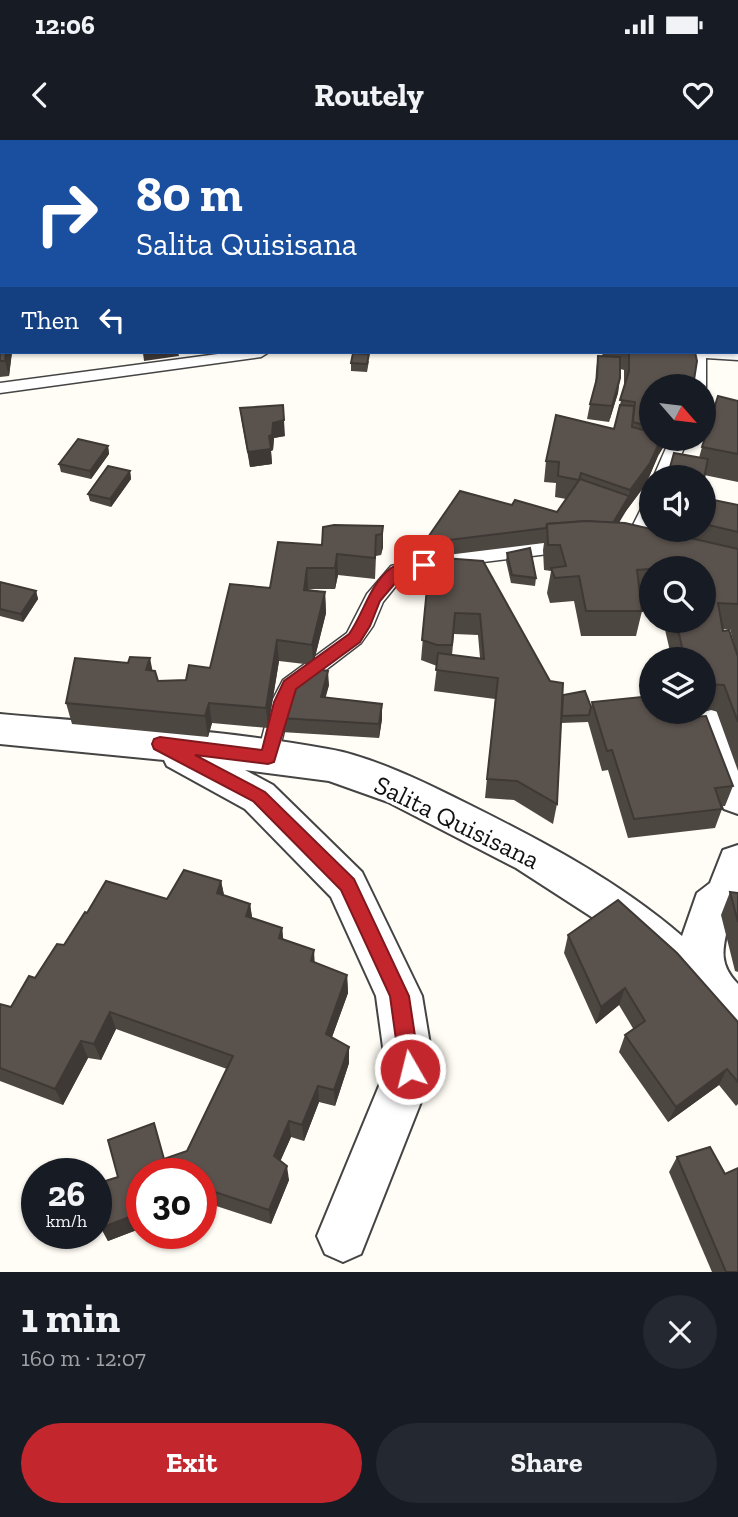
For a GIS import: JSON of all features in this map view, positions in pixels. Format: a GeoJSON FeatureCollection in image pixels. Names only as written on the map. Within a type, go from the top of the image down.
{"type":"FeatureCollection","features":[{"type":"Feature","properties":{"kind":"street"},"geometry":{"type":"LineString","coordinates":[[711,725],[738,797]]}},
{"type":"Feature","properties":{"kind":"street","name":"Salita Quisisana"},"geometry":{"type":"LineString","coordinates":[[0,729],[160,744],[330,765],[402,790],[531,855],[630,918],[715,987]]}},
{"type":"Feature","properties":{"kind":"street"},"geometry":{"type":"LineString","coordinates":[[160,744],[259,797],[347,885],[399,996],[410,1069],[343,1236]]}},
{"type":"Feature","properties":{"kind":"street"},"geometry":{"type":"LineString","coordinates":[[715,987],[712,906],[728,895],[738,863]]}},
{"type":"Feature","properties":{"kind":"lane"},"geometry":{"type":"LineString","coordinates":[[0,388],[249,354]]}},
{"type":"Feature","properties":{"kind":"lane"},"geometry":{"type":"LineString","coordinates":[[698,354],[698,374]]}},
{"type":"Feature","properties":{"kind":"lane"},"geometry":{"type":"LineString","coordinates":[[706,354],[738,358]]}},
{"type":"Feature","properties":{"kind":"lane"},"geometry":{"type":"LineString","coordinates":[[268,757],[289,685],[354,638],[363,626],[373,599],[398,571],[451,559],[530,548],[622,547],[639,524]]}},
{"type":"Feature","properties":{"kind":"path"},"geometry":{"type":"LineString","coordinates":[[413,140],[418,140]]}},
{"type":"Feature","properties":{"kind":"building"},"geometry":{"type":"Polygon","coordinates":[[[0,354],[6,354],[5,361],[0,361],[0,354]]]}},
{"type":"Feature","properties":{"kind":"building"},"geometry":{"type":"Polygon","coordinates":[[[353,354],[369,354],[367,364],[351,363],[353,354]]]}},
{"type":"Feature","properties":{"kind":"building"},"geometry":{"type":"Polygon","coordinates":[[[629,354],[695,354],[695,374],[639,374],[639,424],[633,422],[635,402],[620,400],[629,371],[629,354]]]}},
{"type":"Feature","properties":{"kind":"building"},"geometry":{"type":"Polygon","coordinates":[[[598,356],[620,357],[620,378],[612,406],[590,404],[597,378],[598,356]]]}},
{"type":"Feature","properties":{"kind":"building"},"geometry":{"type":"Polygon","coordinates":[[[718,396],[738,401],[738,454],[716,450],[718,396]]]}},
{"type":"Feature","properties":{"kind":"building"},"geometry":{"type":"Polygon","coordinates":[[[283,405],[284,420],[273,423],[272,435],[269,436],[271,449],[248,452],[240,408],[283,405]]]}},
{"type":"Feature","properties":{"kind":"building"},"geometry":{"type":"Polygon","coordinates":[[[620,405],[634,406],[632,427],[639,429],[639,452],[655,452],[649,465],[639,465],[639,478],[630,490],[581,473],[579,480],[558,476],[559,462],[546,461],[556,415],[614,429],[620,405]]]}},
{"type":"Feature","properties":{"kind":"building"},"geometry":{"type":"Polygon","coordinates":[[[78,439],[108,446],[90,471],[59,464],[78,439]]]}},
{"type":"Feature","properties":{"kind":"building"},"geometry":{"type":"Polygon","coordinates":[[[674,453],[708,459],[707,465],[671,465],[674,453]]]}},
{"type":"Feature","properties":{"kind":"building"},"geometry":{"type":"Polygon","coordinates":[[[108,466],[130,471],[110,499],[88,494],[108,466]]]}},
{"type":"Feature","properties":{"kind":"building"},"geometry":{"type":"Polygon","coordinates":[[[580,479],[629,496],[613,523],[586,521],[547,524],[546,528],[424,543],[460,491],[512,505],[515,500],[557,512],[580,479]]]}},
{"type":"Feature","properties":{"kind":"building"},"geometry":{"type":"Polygon","coordinates":[[[716,500],[738,505],[738,532],[716,527],[716,500]]]}},
{"type":"Feature","properties":{"kind":"building"},"geometry":{"type":"Polygon","coordinates":[[[586,521],[625,523],[639,526],[639,542],[708,542],[738,549],[738,604],[718,603],[723,631],[729,630],[738,657],[738,722],[724,685],[716,685],[716,647],[682,647],[679,633],[716,633],[716,556],[639,556],[639,611],[586,611],[579,576],[555,578],[551,568],[566,566],[560,545],[548,545],[547,524],[586,521]]]}},
{"type":"Feature","properties":{"kind":"building"},"geometry":{"type":"Polygon","coordinates":[[[383,526],[382,534],[376,535],[375,558],[337,554],[335,568],[307,568],[304,590],[325,592],[312,645],[277,640],[266,708],[209,703],[205,716],[66,703],[75,658],[128,663],[130,657],[150,658],[146,670],[155,671],[158,681],[186,680],[189,665],[210,668],[230,584],[270,588],[278,542],[322,545],[323,527],[383,526]]]}},
{"type":"Feature","properties":{"kind":"building"},"geometry":{"type":"Polygon","coordinates":[[[530,548],[536,578],[512,575],[507,553],[530,548]]]}},
{"type":"Feature","properties":{"kind":"building"},"geometry":{"type":"Polygon","coordinates":[[[430,557],[483,561],[550,681],[563,683],[557,804],[517,781],[487,779],[498,678],[436,670],[438,653],[484,659],[480,614],[455,613],[452,645],[437,645],[422,640],[430,557]]]}},
{"type":"Feature","properties":{"kind":"building"},"geometry":{"type":"Polygon","coordinates":[[[0,582],[36,591],[21,614],[0,609],[0,582]]]}},
{"type":"Feature","properties":{"kind":"building"},"geometry":{"type":"Polygon","coordinates":[[[307,667],[328,671],[321,697],[382,704],[379,724],[280,718],[307,667]]]}},
{"type":"Feature","properties":{"kind":"building"},"geometry":{"type":"Polygon","coordinates":[[[585,691],[591,707],[589,715],[562,716],[563,695],[585,691]]]}},
{"type":"Feature","properties":{"kind":"building"},"geometry":{"type":"Polygon","coordinates":[[[639,697],[639,724],[709,724],[733,786],[715,788],[722,809],[634,819],[612,750],[607,751],[592,702],[639,697]]]}},
{"type":"Feature","properties":{"kind":"building"},"geometry":{"type":"Polygon","coordinates":[[[184,870],[221,881],[217,893],[250,904],[246,916],[282,928],[279,938],[314,950],[311,961],[347,975],[326,1034],[349,1047],[334,1090],[318,1086],[302,1125],[289,1121],[274,1156],[287,1166],[269,1210],[217,1193],[217,1158],[167,1158],[187,1151],[233,1056],[110,1012],[94,1044],[81,1041],[55,1089],[0,1068],[0,1004],[11,1007],[29,976],[35,978],[57,944],[64,945],[106,881],[167,899],[184,870]]]}},
{"type":"Feature","properties":{"kind":"building"},"geometry":{"type":"Polygon","coordinates":[[[730,892],[738,893],[738,922],[730,892]]]}},
{"type":"Feature","properties":{"kind":"building"},"geometry":{"type":"Polygon","coordinates":[[[618,900],[677,953],[738,1022],[738,1082],[727,1069],[676,1107],[625,1035],[645,1021],[625,988],[601,1007],[568,935],[618,900]]]}},
{"type":"Feature","properties":{"kind":"building"},"geometry":{"type":"Polygon","coordinates":[[[154,1123],[164,1158],[126,1158],[126,1218],[112,1224],[112,1179],[118,1177],[108,1140],[154,1123]]]}},
{"type":"Feature","properties":{"kind":"building"},"geometry":{"type":"Polygon","coordinates":[[[710,1147],[725,1174],[738,1168],[738,1272],[726,1272],[677,1157],[710,1147]]]}},
{"type":"Feature","properties":{"kind":"route"},"geometry":{"type":"LineString","coordinates":[[410,1069],[399,996],[347,885],[259,797],[160,744],[268,757],[289,685],[307,675],[354,638],[363,626],[373,599],[398,571],[424,565]]}}]}
